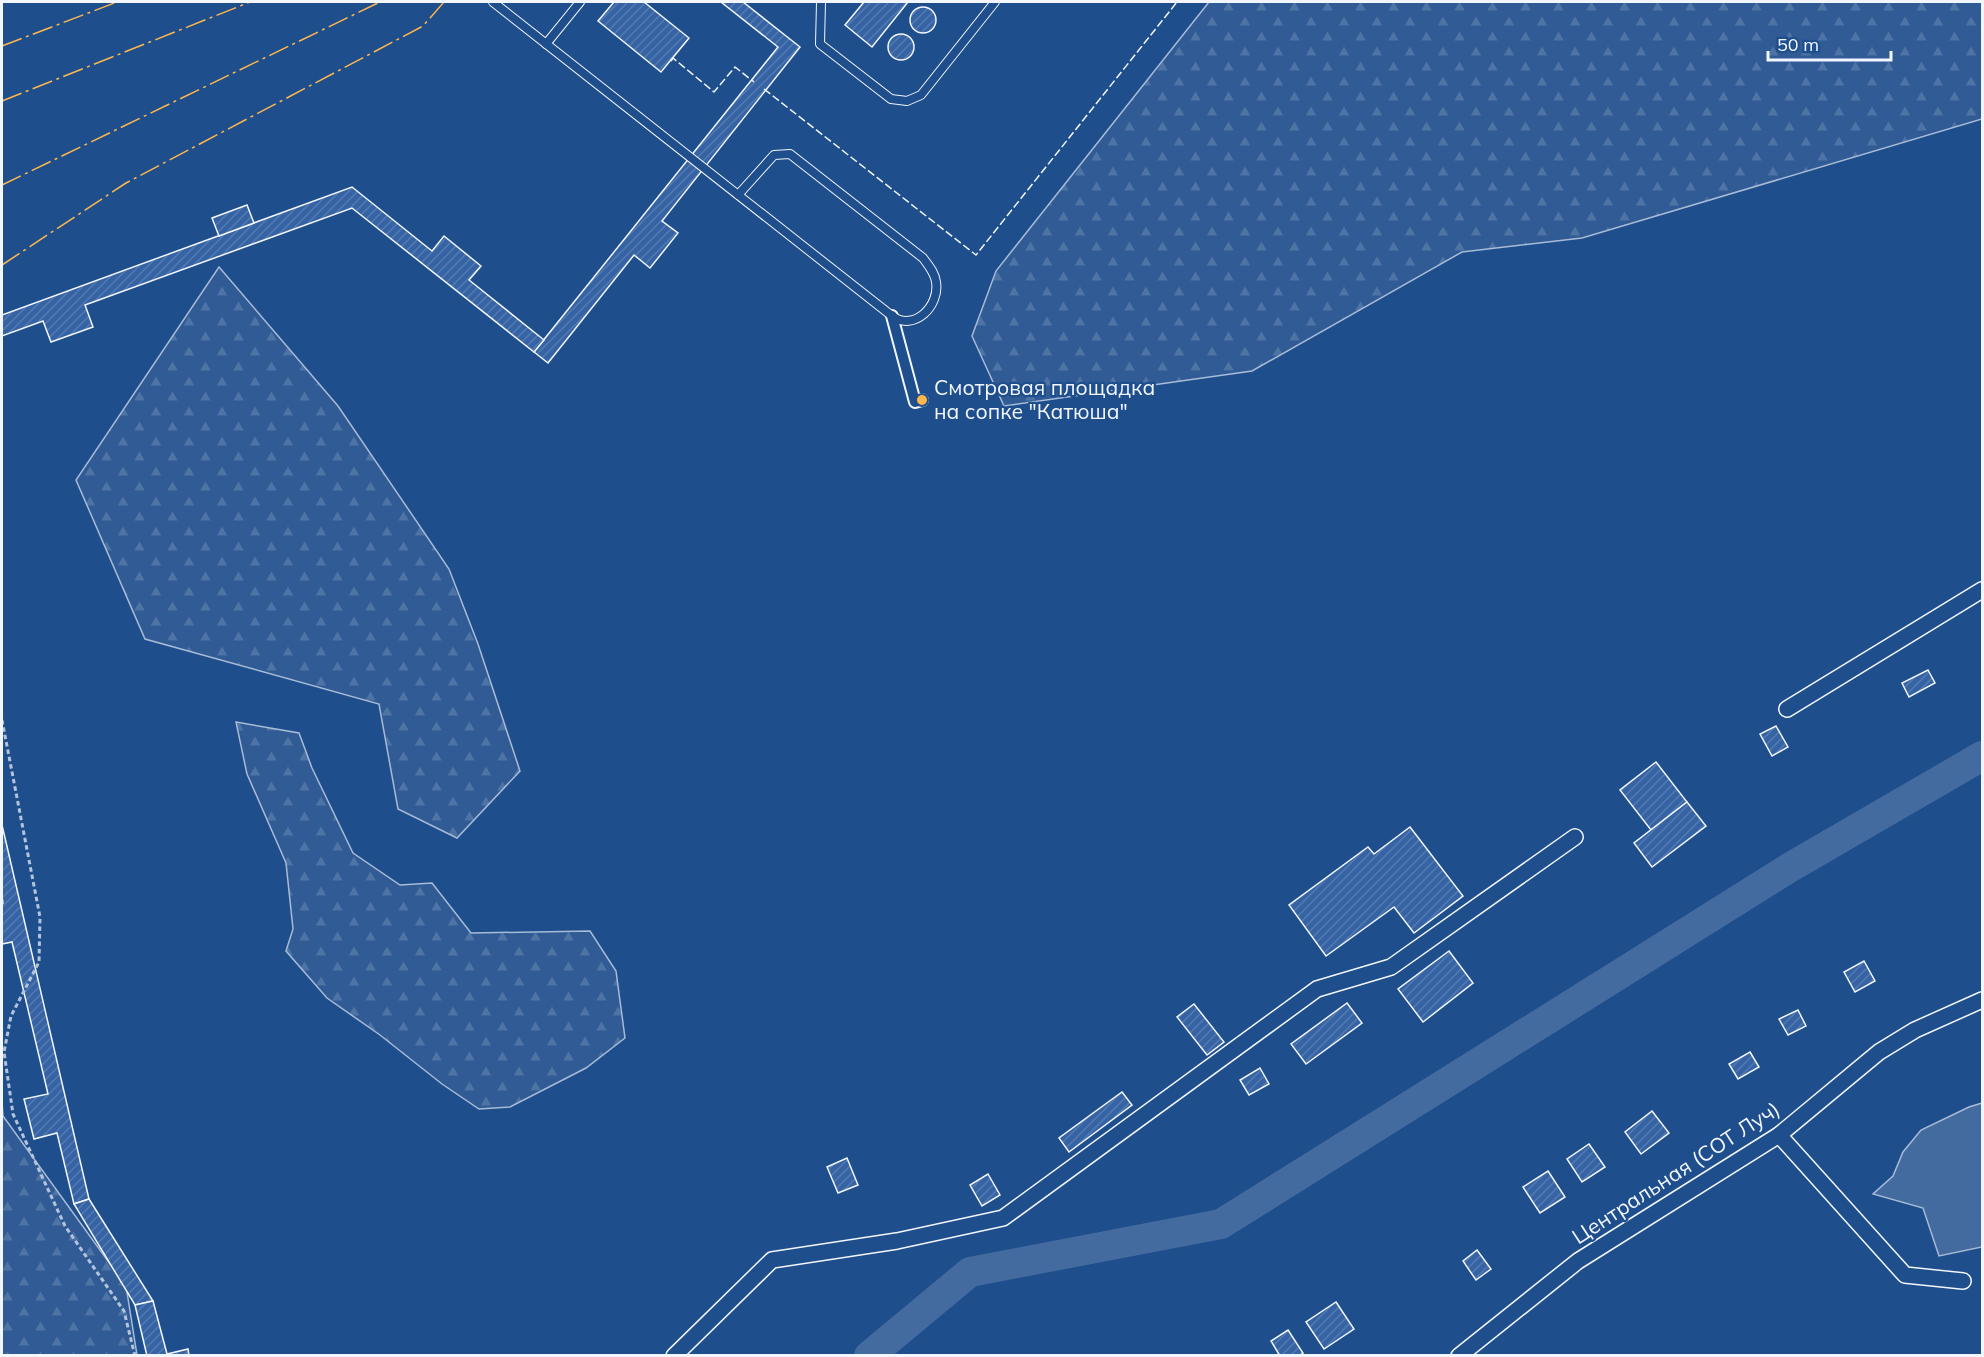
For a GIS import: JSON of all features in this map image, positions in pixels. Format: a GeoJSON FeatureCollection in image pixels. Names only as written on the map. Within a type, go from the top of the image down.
{"type":"FeatureCollection","features":[{"type":"Feature","properties":{"kind":"street"},"geometry":{"type":"LineString","coordinates":[[892,316],[915,402],[922,400]]}},
{"type":"Feature","properties":{"kind":"street"},"geometry":{"type":"LineString","coordinates":[[1787,709],[1983,590]]}},
{"type":"Feature","properties":{"kind":"street"},"geometry":{"type":"LineString","coordinates":[[674,1356],[772,1260],[897,1241],[1003,1218],[1317,989],[1391,967],[1575,837]]}},
{"type":"Feature","properties":{"kind":"street","name":"Центральная (СОТ Луч)"},"geometry":{"type":"LineString","coordinates":[[1459,1356],[1578,1261],[1779,1135],[1879,1052],[1915,1030],[1983,1000]]}},
{"type":"Feature","properties":{"kind":"street"},"geometry":{"type":"LineString","coordinates":[[1779,1135],[1905,1275],[1963,1281]]}},
{"type":"Feature","properties":{"kind":"lane"},"geometry":{"type":"LineString","coordinates":[[493,2],[546,44],[738,195],[892,316],[897,320],[909,322],[925,315],[933,302],[937,285],[933,272],[923,258],[790,154],[774,155],[738,195]]}},
{"type":"Feature","properties":{"kind":"lane"},"geometry":{"type":"LineString","coordinates":[[546,44],[580,2]]}},
{"type":"Feature","properties":{"kind":"lane"},"geometry":{"type":"LineString","coordinates":[[820,2],[820,45],[891,99],[907,101],[921,95],[995,2]]}},
{"type":"Feature","properties":{"kind":"path"},"geometry":{"type":"LineString","coordinates":[[2,720],[40,917],[39,962],[11,1016],[4,1052],[13,1114],[65,1226],[124,1311],[135,1356]]}},
{"type":"Feature","properties":{"kind":"green space"},"geometry":{"type":"Polygon","coordinates":[[[1209,2],[1982,2],[1982,119],[1582,238],[1462,252],[1252,371],[1004,406],[972,336],[996,271],[1209,2]]]}},
{"type":"Feature","properties":{"kind":"green space"},"geometry":{"type":"Polygon","coordinates":[[[219,267],[338,406],[449,569],[478,644],[520,771],[457,838],[398,809],[379,704],[145,639],[76,480],[219,267]]]}},
{"type":"Feature","properties":{"kind":"green space"},"geometry":{"type":"Polygon","coordinates":[[[236,722],[299,733],[312,768],[353,853],[400,885],[432,883],[471,933],[590,931],[616,971],[625,1038],[586,1068],[510,1107],[479,1109],[327,998],[286,951],[293,929],[286,863],[247,774],[236,722]]]}},
{"type":"Feature","properties":{"kind":"green space"},"geometry":{"type":"Polygon","coordinates":[[[2,1102],[3,1116],[126,1286],[137,1355],[2,1355],[2,1102]]]}},
{"type":"Feature","properties":{"kind":"shaded area"},"geometry":{"type":"Polygon","coordinates":[[[1982,1103],[1982,1247],[1939,1256],[1923,1208],[1873,1194],[1893,1176],[1903,1152],[1921,1130],[1982,1103]]]}},
{"type":"Feature","properties":{"kind":"building"},"geometry":{"type":"Polygon","coordinates":[[[614,2],[644,2],[689,38],[661,72],[598,21],[614,2]]]}},
{"type":"Feature","properties":{"kind":"building"},"geometry":{"type":"Polygon","coordinates":[[[721,2],[743,2],[800,47],[662,221],[678,233],[650,268],[634,255],[548,363],[534,352],[778,47],[721,2]]]}},
{"type":"Feature","properties":{"kind":"building"},"geometry":{"type":"Polygon","coordinates":[[[864,2],[908,2],[872,47],[845,25],[864,2]]]}},
{"type":"Feature","properties":{"kind":"building"},"geometry":{"type":"Polygon","coordinates":[[[923,7],[932,11],[936,20],[932,29],[923,33],[914,29],[910,20],[914,11],[923,7]]]}},
{"type":"Feature","properties":{"kind":"building"},"geometry":{"type":"Polygon","coordinates":[[[901,34],[910,38],[914,47],[910,56],[901,60],[892,56],[888,47],[892,38],[901,34]]]}},
{"type":"Feature","properties":{"kind":"building"},"geometry":{"type":"Polygon","coordinates":[[[352,187],[432,251],[444,236],[481,266],[469,280],[544,340],[534,352],[352,208],[85,305],[93,327],[51,342],[43,321],[2,336],[2,315],[352,187]]]}},
{"type":"Feature","properties":{"kind":"building"},"geometry":{"type":"Polygon","coordinates":[[[247,205],[254,223],[219,236],[212,218],[247,205]]]}},
{"type":"Feature","properties":{"kind":"building"},"geometry":{"type":"Polygon","coordinates":[[[1928,670],[1935,683],[1909,697],[1902,683],[1928,670]]]}},
{"type":"Feature","properties":{"kind":"building"},"geometry":{"type":"Polygon","coordinates":[[[1776,726],[1788,747],[1772,756],[1760,734],[1776,726]]]}},
{"type":"Feature","properties":{"kind":"building"},"geometry":{"type":"Polygon","coordinates":[[[1656,762],[1687,802],[1651,830],[1620,790],[1656,762]]]}},
{"type":"Feature","properties":{"kind":"building"},"geometry":{"type":"Polygon","coordinates":[[[1687,802],[1706,826],[1652,867],[1634,843],[1687,802]]]}},
{"type":"Feature","properties":{"kind":"building"},"geometry":{"type":"Polygon","coordinates":[[[2,825],[89,1199],[74,1204],[57,1133],[34,1139],[24,1099],[48,1094],[12,942],[2,944],[2,825]]]}},
{"type":"Feature","properties":{"kind":"building"},"geometry":{"type":"Polygon","coordinates":[[[1410,827],[1463,896],[1414,933],[1394,907],[1326,956],[1289,905],[1368,847],[1374,854],[1410,827]]]}},
{"type":"Feature","properties":{"kind":"building"},"geometry":{"type":"Polygon","coordinates":[[[1449,951],[1473,983],[1423,1022],[1398,989],[1449,951]]]}},
{"type":"Feature","properties":{"kind":"building"},"geometry":{"type":"Polygon","coordinates":[[[1864,961],[1875,981],[1855,992],[1844,972],[1864,961]]]}},
{"type":"Feature","properties":{"kind":"building"},"geometry":{"type":"Polygon","coordinates":[[[1347,1003],[1362,1023],[1306,1064],[1291,1044],[1347,1003]]]}},
{"type":"Feature","properties":{"kind":"building"},"geometry":{"type":"Polygon","coordinates":[[[1194,1004],[1224,1042],[1207,1055],[1177,1017],[1194,1004]]]}},
{"type":"Feature","properties":{"kind":"building"},"geometry":{"type":"Polygon","coordinates":[[[1798,1010],[1806,1026],[1788,1035],[1779,1019],[1798,1010]]]}},
{"type":"Feature","properties":{"kind":"building"},"geometry":{"type":"Polygon","coordinates":[[[1750,1052],[1759,1067],[1738,1079],[1729,1064],[1750,1052]]]}},
{"type":"Feature","properties":{"kind":"building"},"geometry":{"type":"Polygon","coordinates":[[[1260,1068],[1269,1084],[1249,1095],[1240,1080],[1260,1068]]]}},
{"type":"Feature","properties":{"kind":"building"},"geometry":{"type":"Polygon","coordinates":[[[1122,1092],[1132,1105],[1069,1152],[1059,1138],[1122,1092]]]}},
{"type":"Feature","properties":{"kind":"building"},"geometry":{"type":"Polygon","coordinates":[[[1652,1111],[1669,1133],[1641,1154],[1625,1132],[1652,1111]]]}},
{"type":"Feature","properties":{"kind":"building"},"geometry":{"type":"Polygon","coordinates":[[[1589,1144],[1605,1167],[1582,1182],[1567,1159],[1589,1144]]]}},
{"type":"Feature","properties":{"kind":"building"},"geometry":{"type":"Polygon","coordinates":[[[847,1158],[858,1185],[838,1193],[827,1167],[847,1158]]]}},
{"type":"Feature","properties":{"kind":"building"},"geometry":{"type":"Polygon","coordinates":[[[1548,1171],[1565,1197],[1540,1213],[1523,1187],[1548,1171]]]}},
{"type":"Feature","properties":{"kind":"building"},"geometry":{"type":"Polygon","coordinates":[[[988,1174],[1000,1195],[982,1206],[970,1185],[988,1174]]]}},
{"type":"Feature","properties":{"kind":"building"},"geometry":{"type":"Polygon","coordinates":[[[89,1199],[153,1301],[135,1305],[74,1204],[89,1199]]]}},
{"type":"Feature","properties":{"kind":"building"},"geometry":{"type":"Polygon","coordinates":[[[1477,1250],[1491,1269],[1476,1280],[1463,1261],[1477,1250]]]}},
{"type":"Feature","properties":{"kind":"building"},"geometry":{"type":"Polygon","coordinates":[[[153,1301],[167,1354],[188,1349],[189,1356],[147,1356],[135,1305],[153,1301]]]}},
{"type":"Feature","properties":{"kind":"building"},"geometry":{"type":"Polygon","coordinates":[[[1336,1302],[1354,1329],[1324,1349],[1306,1322],[1336,1302]]]}},
{"type":"Feature","properties":{"kind":"building"},"geometry":{"type":"Polygon","coordinates":[[[1288,1330],[1303,1353],[1299,1356],[1280,1356],[1271,1341],[1288,1330]]]}},
{"type":"Feature","properties":{"kind":"waterway"},"geometry":{"type":"LineString","coordinates":[[869,1356],[970,1272],[1221,1224],[1789,868],[1982,756]]}},
{"type":"Feature","properties":{"kind":"fence"},"geometry":{"type":"LineString","coordinates":[[764,89],[976,255],[1177,2]]}},
{"type":"Feature","properties":{"kind":"fence"},"geometry":{"type":"LineString","coordinates":[[671,61],[673,58],[714,92],[735,67],[754,82]]}},
{"type":"Feature","properties":{"kind":"power"},"geometry":{"type":"LineString","coordinates":[[2,46],[117,2]]}},
{"type":"Feature","properties":{"kind":"power"},"geometry":{"type":"LineString","coordinates":[[2,101],[250,2]]}},
{"type":"Feature","properties":{"kind":"power"},"geometry":{"type":"LineString","coordinates":[[2,185],[380,2]]}},
{"type":"Feature","properties":{"kind":"power"},"geometry":{"type":"LineString","coordinates":[[2,265],[126,183],[423,26],[444,2]]}},
{"type":"Feature","properties":{"kind":"place","name":"Смотровая площадка на сопке \"Катюша\""},"geometry":{"type":"Point","coordinates":[922,400]}}]}
